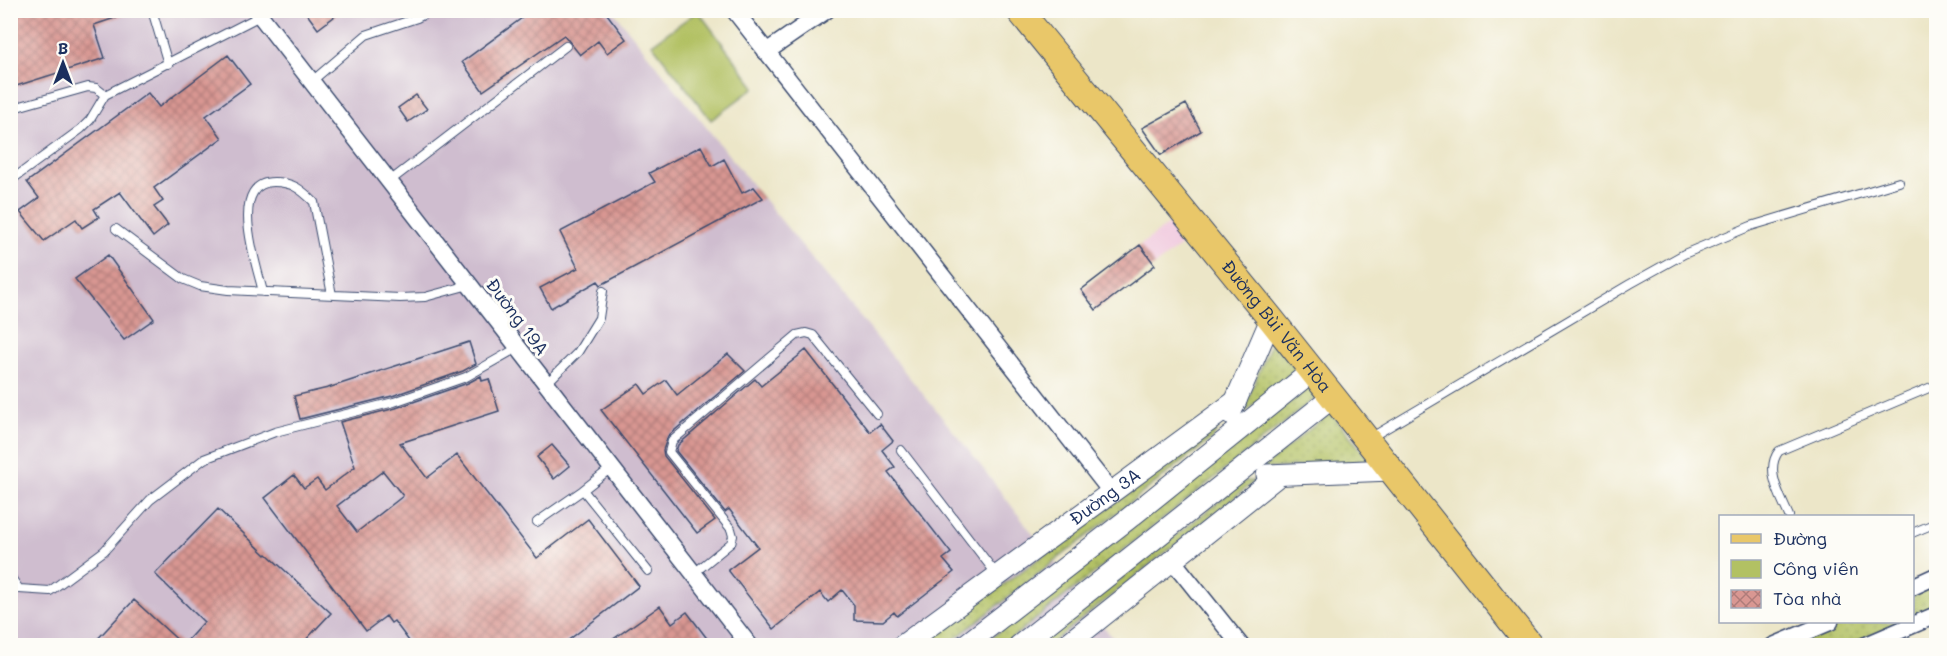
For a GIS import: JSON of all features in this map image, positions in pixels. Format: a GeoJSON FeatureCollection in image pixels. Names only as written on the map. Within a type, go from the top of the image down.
{"type":"FeatureCollection","features":[{"type":"Feature","properties":{"kind":"main road","name":"Đường Bùi Văn Hòa"},"geometry":{"type":"LineString","coordinates":[[1019,10],[1531,645]]}},
{"type":"Feature","properties":{"kind":"street"},"geometry":{"type":"LineString","coordinates":[[734,10],[1112,493]]}},
{"type":"Feature","properties":{"kind":"street"},"geometry":{"type":"LineString","coordinates":[[766,52],[827,10]]}},
{"type":"Feature","properties":{"kind":"street","name":"Đường 19A"},"geometry":{"type":"LineString","coordinates":[[258,14],[750,645]]}},
{"type":"Feature","properties":{"kind":"street"},"geometry":{"type":"LineString","coordinates":[[1215,450],[1270,319]]}},
{"type":"Feature","properties":{"kind":"street","name":"Đường 3A"},"geometry":{"type":"LineString","coordinates":[[964,645],[1215,450],[1312,371]]}},
{"type":"Feature","properties":{"kind":"street"},"geometry":{"type":"LineString","coordinates":[[1019,645],[1333,397]]}},
{"type":"Feature","properties":{"kind":"street","name":"Đường 3A"},"geometry":{"type":"LineString","coordinates":[[902,645],[1236,401]]}},
{"type":"Feature","properties":{"kind":"street"},"geometry":{"type":"LineString","coordinates":[[1236,475],[1391,470]]}},
{"type":"Feature","properties":{"kind":"street"},"geometry":{"type":"LineString","coordinates":[[1065,645],[1280,475]]}},
{"type":"Feature","properties":{"kind":"street"},"geometry":{"type":"LineString","coordinates":[[1173,561],[1241,645]]}},
{"type":"Feature","properties":{"kind":"street"},"geometry":{"type":"LineString","coordinates":[[1914,586],[1936,576]]}},
{"type":"Feature","properties":{"kind":"street"},"geometry":{"type":"LineString","coordinates":[[1864,645],[1936,615]]}},
{"type":"Feature","properties":{"kind":"street"},"geometry":{"type":"LineString","coordinates":[[1773,645],[1825,623]]}},
{"type":"Feature","properties":{"kind":"lane"},"geometry":{"type":"LineString","coordinates":[[152,10],[168,64]]}},
{"type":"Feature","properties":{"kind":"lane"},"geometry":{"type":"LineString","coordinates":[[311,82],[366,36],[417,18],[432,10]]}},
{"type":"Feature","properties":{"kind":"lane"},"geometry":{"type":"LineString","coordinates":[[10,181],[81,129],[90,120],[105,95],[168,64],[258,14]]}},
{"type":"Feature","properties":{"kind":"lane"},"geometry":{"type":"LineString","coordinates":[[390,182],[566,46]]}},
{"type":"Feature","properties":{"kind":"lane"},"geometry":{"type":"LineString","coordinates":[[10,109],[88,87],[96,88],[105,95]]}},
{"type":"Feature","properties":{"kind":"lane"},"geometry":{"type":"LineString","coordinates":[[263,292],[248,226],[248,205],[254,190],[265,182],[287,182],[305,193],[314,202],[332,295]]}},
{"type":"Feature","properties":{"kind":"lane"},"geometry":{"type":"LineString","coordinates":[[1367,440],[1684,254],[1751,226],[1899,182]]}},
{"type":"Feature","properties":{"kind":"lane"},"geometry":{"type":"LineString","coordinates":[[116,229],[183,279],[200,286],[263,292],[400,298],[425,297],[469,285]]}},
{"type":"Feature","properties":{"kind":"lane"},"geometry":{"type":"LineString","coordinates":[[545,385],[578,352],[599,318],[603,291]]}},
{"type":"Feature","properties":{"kind":"lane"},"geometry":{"type":"LineString","coordinates":[[693,574],[731,543],[733,536],[731,529],[669,452],[672,441],[797,335],[806,333],[813,335],[877,414]]}},
{"type":"Feature","properties":{"kind":"lane"},"geometry":{"type":"LineString","coordinates":[[10,576],[19,589],[50,591],[104,551],[150,500],[204,459],[275,432],[394,402],[466,377],[517,348]]}},
{"type":"Feature","properties":{"kind":"lane"},"geometry":{"type":"LineString","coordinates":[[1788,515],[1772,472],[1773,458],[1779,451],[1936,385]]}},
{"type":"Feature","properties":{"kind":"lane"},"geometry":{"type":"LineString","coordinates":[[901,450],[997,575]]}},
{"type":"Feature","properties":{"kind":"lane"},"geometry":{"type":"LineString","coordinates":[[537,522],[611,468]]}},
{"type":"Feature","properties":{"kind":"lane"},"geometry":{"type":"LineString","coordinates":[[582,490],[648,571]]}},
{"type":"Feature","properties":{"kind":"lane"},"geometry":{"type":"LineString","coordinates":[[1914,532],[1936,523]]}},
{"type":"Feature","properties":{"kind":"shaded area"},"geometry":{"type":"Polygon","coordinates":[[[10,11],[613,11],[971,453],[1118,645],[11,645],[10,11]]]}},
{"type":"Feature","properties":{"kind":"shaded area"},"geometry":{"type":"Polygon","coordinates":[[[1175,219],[1191,238],[1096,310],[1081,290],[1175,219]]]}},
{"type":"Feature","properties":{"kind":"green space"},"geometry":{"type":"Polygon","coordinates":[[[698,11],[755,87],[711,120],[652,44],[698,11]]]}},
{"type":"Feature","properties":{"kind":"green space"},"geometry":{"type":"Polygon","coordinates":[[[1273,339],[1297,369],[1233,422],[1245,405],[1273,339]]]}},
{"type":"Feature","properties":{"kind":"green space"},"geometry":{"type":"Polygon","coordinates":[[[1310,386],[1318,396],[1003,645],[981,646],[1310,386]]]}},
{"type":"Feature","properties":{"kind":"green space"},"geometry":{"type":"Polygon","coordinates":[[[1331,412],[1370,461],[1261,469],[1331,412]]]}},
{"type":"Feature","properties":{"kind":"green space"},"geometry":{"type":"Polygon","coordinates":[[[1218,428],[1213,438],[947,645],[919,646],[1218,428]]]}},
{"type":"Feature","properties":{"kind":"green space"},"geometry":{"type":"Polygon","coordinates":[[[1245,481],[1255,481],[1049,645],[1036,646],[1245,481]]]}},
{"type":"Feature","properties":{"kind":"green space"},"geometry":{"type":"Polygon","coordinates":[[[1936,583],[1936,608],[1914,618],[1914,594],[1936,583]]]}},
{"type":"Feature","properties":{"kind":"green space"},"geometry":{"type":"Polygon","coordinates":[[[1845,623],[1902,623],[1847,645],[1790,646],[1845,623]]]}},
{"type":"Feature","properties":{"kind":"building"},"geometry":{"type":"Polygon","coordinates":[[[10,10],[130,10],[130,13],[94,25],[105,58],[10,88],[10,10]]]}},
{"type":"Feature","properties":{"kind":"building"},"geometry":{"type":"Polygon","coordinates":[[[304,10],[343,10],[318,29],[304,10]]]}},
{"type":"Feature","properties":{"kind":"building"},"geometry":{"type":"Polygon","coordinates":[[[533,10],[604,10],[626,39],[607,53],[598,41],[580,55],[564,35],[483,91],[462,62],[533,10]]]}},
{"type":"Feature","properties":{"kind":"building"},"geometry":{"type":"Polygon","coordinates":[[[228,55],[250,84],[206,116],[222,138],[154,188],[163,201],[154,207],[168,225],[153,237],[120,192],[94,209],[99,217],[82,228],[76,219],[44,241],[20,212],[39,198],[27,182],[148,93],[159,107],[228,55]]]}},
{"type":"Feature","properties":{"kind":"building"},"geometry":{"type":"Polygon","coordinates":[[[416,95],[427,109],[408,122],[398,108],[416,95]]]}},
{"type":"Feature","properties":{"kind":"building"},"geometry":{"type":"Polygon","coordinates":[[[1186,104],[1201,131],[1161,155],[1142,128],[1186,104]]]}},
{"type":"Feature","properties":{"kind":"building"},"geometry":{"type":"Polygon","coordinates":[[[701,146],[712,166],[724,159],[742,193],[754,187],[763,198],[601,285],[598,281],[551,308],[540,288],[578,268],[560,232],[655,182],[649,173],[701,146]]]}},
{"type":"Feature","properties":{"kind":"building"},"geometry":{"type":"Polygon","coordinates":[[[1140,245],[1155,265],[1096,310],[1081,290],[1140,245]]]}},
{"type":"Feature","properties":{"kind":"building"},"geometry":{"type":"Polygon","coordinates":[[[108,255],[154,319],[124,340],[75,279],[108,255]]]}},
{"type":"Feature","properties":{"kind":"building"},"geometry":{"type":"Polygon","coordinates":[[[469,342],[476,364],[463,371],[392,396],[300,419],[294,396],[328,388],[469,342]]]}},
{"type":"Feature","properties":{"kind":"building"},"geometry":{"type":"Polygon","coordinates":[[[806,350],[870,432],[880,424],[893,441],[882,450],[895,467],[888,472],[951,553],[943,559],[954,572],[897,616],[894,612],[883,621],[854,620],[854,605],[842,590],[828,602],[820,592],[774,629],[728,570],[758,547],[729,509],[725,512],[676,451],[678,445],[755,379],[761,386],[806,350]]]}},
{"type":"Feature","properties":{"kind":"building"},"geometry":{"type":"Polygon","coordinates":[[[728,354],[745,371],[668,436],[663,450],[664,456],[715,520],[697,533],[601,410],[639,384],[646,394],[666,380],[677,395],[728,354]]]}},
{"type":"Feature","properties":{"kind":"building"},"geometry":{"type":"Polygon","coordinates":[[[481,376],[482,381],[489,379],[499,411],[400,443],[427,478],[457,455],[537,558],[588,519],[639,586],[562,645],[412,645],[394,621],[391,623],[386,616],[366,631],[265,498],[294,475],[304,488],[317,479],[325,490],[355,467],[340,422],[396,408],[468,383],[481,376]],[[383,471],[337,506],[357,532],[403,496],[383,471]]]}},
{"type":"Feature","properties":{"kind":"building"},"geometry":{"type":"Polygon","coordinates":[[[552,445],[570,466],[554,479],[537,457],[552,445]]]}},
{"type":"Feature","properties":{"kind":"building"},"geometry":{"type":"Polygon","coordinates":[[[218,509],[331,613],[301,645],[183,645],[204,622],[155,574],[218,509]]]}},
{"type":"Feature","properties":{"kind":"building"},"geometry":{"type":"Polygon","coordinates":[[[134,600],[183,645],[92,645],[134,600]]]}},
{"type":"Feature","properties":{"kind":"building"},"geometry":{"type":"Polygon","coordinates":[[[660,606],[672,623],[687,612],[712,645],[605,645],[660,606]]]}}]}
